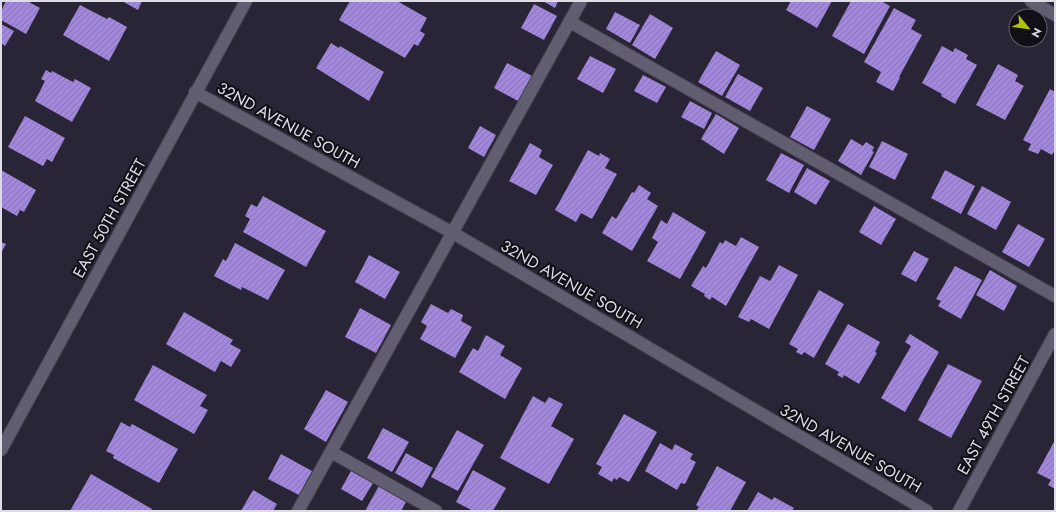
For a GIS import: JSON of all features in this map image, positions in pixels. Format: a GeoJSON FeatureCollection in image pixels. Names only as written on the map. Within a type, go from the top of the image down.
{"type":"FeatureCollection","features":[{"type":"Feature","properties":{"kind":"street","name":"EAST 50TH STREET"},"geometry":{"type":"LineString","coordinates":[[1,450],[246,1]]}},
{"type":"Feature","properties":{"kind":"street"},"geometry":{"type":"LineString","coordinates":[[298,511],[581,1]]}},
{"type":"Feature","properties":{"kind":"street"},"geometry":{"type":"LineString","coordinates":[[1031,1],[1055,15]]}},
{"type":"Feature","properties":{"kind":"street"},"geometry":{"type":"LineString","coordinates":[[570,22],[1055,296]]}},
{"type":"Feature","properties":{"kind":"street","name":"32ND AVENUE SOUTH"},"geometry":{"type":"LineString","coordinates":[[195,92],[453,233],[927,511]]}},
{"type":"Feature","properties":{"kind":"street","name":"EAST 49TH STREET"},"geometry":{"type":"LineString","coordinates":[[959,511],[1055,334]]}},
{"type":"Feature","properties":{"kind":"street"},"geometry":{"type":"LineString","coordinates":[[331,452],[436,511]]}},
{"type":"Feature","properties":{"kind":"building"},"geometry":{"type":"Polygon","coordinates":[[[6,1],[27,1],[40,8],[26,34],[1,20],[1,11],[6,1]]]}},
{"type":"Feature","properties":{"kind":"building"},"geometry":{"type":"Polygon","coordinates":[[[122,1],[142,1],[138,10],[122,1]]]}},
{"type":"Feature","properties":{"kind":"building"},"geometry":{"type":"Polygon","coordinates":[[[350,1],[397,1],[427,18],[420,31],[425,34],[418,46],[414,44],[405,58],[339,20],[350,1]]]}},
{"type":"Feature","properties":{"kind":"building"},"geometry":{"type":"Polygon","coordinates":[[[543,1],[558,1],[555,8],[543,1]]]}},
{"type":"Feature","properties":{"kind":"building"},"geometry":{"type":"Polygon","coordinates":[[[791,1],[832,1],[817,28],[786,10],[791,1]]]}},
{"type":"Feature","properties":{"kind":"building"},"geometry":{"type":"Polygon","coordinates":[[[851,1],[881,1],[890,6],[864,54],[832,36],[851,1]]]}},
{"type":"Feature","properties":{"kind":"building"},"geometry":{"type":"Polygon","coordinates":[[[534,4],[557,16],[544,40],[521,28],[534,4]]]}},
{"type":"Feature","properties":{"kind":"building"},"geometry":{"type":"Polygon","coordinates":[[[80,5],[107,19],[109,17],[127,27],[109,61],[63,35],[80,5]]]}},
{"type":"Feature","properties":{"kind":"building"},"geometry":{"type":"Polygon","coordinates":[[[894,8],[916,20],[911,29],[922,35],[893,91],[876,82],[881,72],[864,62],[894,8]]]}},
{"type":"Feature","properties":{"kind":"building"},"geometry":{"type":"Polygon","coordinates":[[[615,12],[640,25],[630,43],[606,29],[615,12]]]}},
{"type":"Feature","properties":{"kind":"building"},"geometry":{"type":"Polygon","coordinates":[[[650,14],[673,28],[655,59],[632,45],[650,14]]]}},
{"type":"Feature","properties":{"kind":"building"},"geometry":{"type":"Polygon","coordinates":[[[1,24],[14,31],[5,46],[1,43],[1,24]]]}},
{"type":"Feature","properties":{"kind":"building"},"geometry":{"type":"Polygon","coordinates":[[[331,43],[339,48],[340,46],[384,72],[369,101],[316,68],[331,43]]]}},
{"type":"Feature","properties":{"kind":"building"},"geometry":{"type":"Polygon","coordinates":[[[942,46],[953,52],[955,48],[968,55],[966,59],[977,65],[955,104],[941,96],[942,94],[922,83],[942,46]]]}},
{"type":"Feature","properties":{"kind":"building"},"geometry":{"type":"Polygon","coordinates":[[[716,51],[740,65],[722,96],[698,82],[716,51]]]}},
{"type":"Feature","properties":{"kind":"building"},"geometry":{"type":"Polygon","coordinates":[[[590,56],[616,69],[603,93],[577,79],[590,56]]]}},
{"type":"Feature","properties":{"kind":"building"},"geometry":{"type":"Polygon","coordinates":[[[507,63],[532,76],[518,101],[494,88],[507,63]]]}},
{"type":"Feature","properties":{"kind":"building"},"geometry":{"type":"Polygon","coordinates":[[[998,64],[1018,75],[1015,81],[1024,86],[1005,120],[976,105],[998,64]]]}},
{"type":"Feature","properties":{"kind":"building"},"geometry":{"type":"Polygon","coordinates":[[[46,70],[51,73],[52,71],[73,82],[75,79],[91,88],[72,122],[35,101],[45,81],[41,79],[46,70]]]}},
{"type":"Feature","properties":{"kind":"building"},"geometry":{"type":"Polygon","coordinates":[[[738,74],[763,88],[750,111],[725,97],[738,74]]]}},
{"type":"Feature","properties":{"kind":"building"},"geometry":{"type":"Polygon","coordinates":[[[643,75],[666,87],[657,103],[634,91],[643,75]]]}},
{"type":"Feature","properties":{"kind":"building"},"geometry":{"type":"Polygon","coordinates":[[[1050,89],[1055,92],[1055,150],[1052,155],[1041,149],[1038,154],[1028,150],[1031,144],[1023,140],[1050,89]]]}},
{"type":"Feature","properties":{"kind":"building"},"geometry":{"type":"Polygon","coordinates":[[[690,101],[712,113],[704,129],[681,117],[690,101]]]}},
{"type":"Feature","properties":{"kind":"building"},"geometry":{"type":"Polygon","coordinates":[[[807,106],[831,119],[814,150],[790,137],[807,106]]]}},
{"type":"Feature","properties":{"kind":"building"},"geometry":{"type":"Polygon","coordinates":[[[716,114],[739,128],[724,154],[701,139],[716,114]]]}},
{"type":"Feature","properties":{"kind":"building"},"geometry":{"type":"Polygon","coordinates":[[[25,116],[65,138],[52,162],[47,159],[43,166],[8,147],[25,116]]]}},
{"type":"Feature","properties":{"kind":"building"},"geometry":{"type":"Polygon","coordinates":[[[480,126],[496,135],[484,157],[468,148],[480,126]]]}},
{"type":"Feature","properties":{"kind":"building"},"geometry":{"type":"Polygon","coordinates":[[[851,139],[863,146],[866,142],[874,147],[872,151],[874,152],[861,175],[838,161],[851,139]]]}},
{"type":"Feature","properties":{"kind":"building"},"geometry":{"type":"Polygon","coordinates":[[[882,141],[908,154],[895,180],[869,167],[882,141]]]}},
{"type":"Feature","properties":{"kind":"building"},"geometry":{"type":"Polygon","coordinates":[[[530,143],[542,150],[539,157],[553,165],[536,195],[509,181],[530,143]]]}},
{"type":"Feature","properties":{"kind":"building"},"geometry":{"type":"Polygon","coordinates":[[[588,150],[599,156],[600,153],[610,159],[605,168],[617,174],[592,219],[581,213],[576,222],[555,210],[588,150]]]}},
{"type":"Feature","properties":{"kind":"building"},"geometry":{"type":"Polygon","coordinates":[[[781,153],[804,165],[789,193],[766,180],[781,153]]]}},
{"type":"Feature","properties":{"kind":"building"},"geometry":{"type":"Polygon","coordinates":[[[807,168],[830,181],[816,205],[794,192],[807,168]]]}},
{"type":"Feature","properties":{"kind":"building"},"geometry":{"type":"Polygon","coordinates":[[[1,170],[36,190],[24,212],[20,210],[17,216],[1,207],[1,170]]]}},
{"type":"Feature","properties":{"kind":"building"},"geometry":{"type":"Polygon","coordinates":[[[945,170],[975,186],[961,214],[931,198],[945,170]]]}},
{"type":"Feature","properties":{"kind":"building"},"geometry":{"type":"Polygon","coordinates":[[[639,185],[651,193],[647,199],[658,206],[632,251],[602,233],[612,216],[616,219],[632,192],[634,193],[639,185]]]}},
{"type":"Feature","properties":{"kind":"building"},"geometry":{"type":"Polygon","coordinates":[[[982,186],[1011,202],[996,230],[967,214],[982,186]]]}},
{"type":"Feature","properties":{"kind":"building"},"geometry":{"type":"Polygon","coordinates":[[[263,196],[326,231],[306,267],[243,232],[250,219],[245,216],[251,204],[257,207],[263,196]]]}},
{"type":"Feature","properties":{"kind":"building"},"geometry":{"type":"Polygon","coordinates":[[[874,206],[896,219],[881,245],[859,232],[874,206]]]}},
{"type":"Feature","properties":{"kind":"building"},"geometry":{"type":"Polygon","coordinates":[[[673,212],[706,232],[680,279],[647,261],[658,242],[652,238],[661,220],[667,224],[673,212]]]}},
{"type":"Feature","properties":{"kind":"building"},"geometry":{"type":"Polygon","coordinates":[[[1018,224],[1045,239],[1029,267],[1002,252],[1018,224]]]}},
{"type":"Feature","properties":{"kind":"building"},"geometry":{"type":"Polygon","coordinates":[[[741,237],[759,247],[726,306],[712,297],[710,300],[704,296],[705,294],[691,286],[703,266],[706,268],[720,242],[723,244],[725,240],[736,246],[741,237]]]}},
{"type":"Feature","properties":{"kind":"building"},"geometry":{"type":"Polygon","coordinates":[[[1,242],[6,244],[1,253],[1,242]]]}},
{"type":"Feature","properties":{"kind":"building"},"geometry":{"type":"Polygon","coordinates":[[[235,243],[285,270],[268,300],[242,287],[241,290],[214,276],[223,259],[226,261],[235,243]]]}},
{"type":"Feature","properties":{"kind":"building"},"geometry":{"type":"Polygon","coordinates":[[[914,251],[929,259],[916,282],[901,274],[914,251]]]}},
{"type":"Feature","properties":{"kind":"building"},"geometry":{"type":"Polygon","coordinates":[[[369,255],[400,272],[385,299],[355,282],[369,255]]]}},
{"type":"Feature","properties":{"kind":"building"},"geometry":{"type":"Polygon","coordinates":[[[779,265],[798,275],[769,329],[751,319],[749,322],[738,317],[760,276],[770,281],[779,265]]]}},
{"type":"Feature","properties":{"kind":"building"},"geometry":{"type":"Polygon","coordinates":[[[955,266],[982,280],[961,319],[938,306],[941,301],[936,299],[955,266]]]}},
{"type":"Feature","properties":{"kind":"building"},"geometry":{"type":"Polygon","coordinates":[[[990,270],[1017,286],[1004,311],[976,295],[990,270]]]}},
{"type":"Feature","properties":{"kind":"building"},"geometry":{"type":"Polygon","coordinates":[[[819,290],[844,304],[814,358],[804,352],[802,355],[796,352],[798,349],[789,344],[819,290]]]}},
{"type":"Feature","properties":{"kind":"building"},"geometry":{"type":"Polygon","coordinates":[[[431,304],[448,313],[451,309],[463,315],[461,321],[472,327],[455,358],[420,339],[427,326],[421,322],[431,304]]]}},
{"type":"Feature","properties":{"kind":"building"},"geometry":{"type":"Polygon","coordinates":[[[360,308],[391,325],[376,353],[345,337],[360,308]]]}},
{"type":"Feature","properties":{"kind":"building"},"geometry":{"type":"Polygon","coordinates":[[[184,312],[233,340],[230,344],[241,350],[231,367],[221,361],[215,372],[166,344],[184,312]]]}},
{"type":"Feature","properties":{"kind":"building"},"geometry":{"type":"Polygon","coordinates":[[[848,324],[880,342],[875,352],[877,353],[859,384],[844,375],[843,378],[837,375],[839,372],[825,364],[848,324]]]}},
{"type":"Feature","properties":{"kind":"building"},"geometry":{"type":"Polygon","coordinates":[[[910,334],[939,352],[905,412],[881,398],[911,346],[905,342],[910,334]]]}},
{"type":"Feature","properties":{"kind":"building"},"geometry":{"type":"Polygon","coordinates":[[[486,335],[505,346],[500,355],[522,368],[505,399],[459,372],[473,348],[478,351],[486,335]]]}},
{"type":"Feature","properties":{"kind":"building"},"geometry":{"type":"Polygon","coordinates":[[[948,364],[982,381],[951,438],[918,420],[948,364]]]}},
{"type":"Feature","properties":{"kind":"building"},"geometry":{"type":"Polygon","coordinates":[[[153,365],[207,395],[200,406],[208,410],[194,434],[134,400],[153,365]]]}},
{"type":"Feature","properties":{"kind":"building"},"geometry":{"type":"Polygon","coordinates":[[[326,390],[348,402],[326,442],[304,429],[326,390]]]}},
{"type":"Feature","properties":{"kind":"building"},"geometry":{"type":"Polygon","coordinates":[[[533,396],[545,403],[549,397],[563,404],[551,426],[574,439],[549,484],[500,458],[533,396]]]}},
{"type":"Feature","properties":{"kind":"building"},"geometry":{"type":"Polygon","coordinates":[[[624,414],[657,432],[629,482],[619,477],[617,480],[614,478],[612,482],[598,474],[602,467],[596,464],[624,414]]]}},
{"type":"Feature","properties":{"kind":"building"},"geometry":{"type":"Polygon","coordinates":[[[121,422],[130,427],[132,424],[178,449],[159,483],[113,458],[114,455],[106,451],[121,422]]]}},
{"type":"Feature","properties":{"kind":"building"},"geometry":{"type":"Polygon","coordinates":[[[383,428],[409,442],[392,472],[367,458],[383,428]]]}},
{"type":"Feature","properties":{"kind":"building"},"geometry":{"type":"Polygon","coordinates":[[[457,430],[484,445],[458,491],[431,477],[457,430]]]}},
{"type":"Feature","properties":{"kind":"building"},"geometry":{"type":"Polygon","coordinates":[[[1055,440],[1055,489],[1048,485],[1051,480],[1037,473],[1055,440]]]}},
{"type":"Feature","properties":{"kind":"building"},"geometry":{"type":"Polygon","coordinates":[[[660,443],[672,450],[675,444],[693,454],[690,459],[696,462],[685,484],[681,483],[677,490],[645,471],[660,443]]]}},
{"type":"Feature","properties":{"kind":"building"},"geometry":{"type":"Polygon","coordinates":[[[406,453],[433,468],[422,488],[395,473],[406,453]]]}},
{"type":"Feature","properties":{"kind":"building"},"geometry":{"type":"Polygon","coordinates":[[[281,454],[312,471],[299,495],[268,479],[281,454]]]}},
{"type":"Feature","properties":{"kind":"building"},"geometry":{"type":"Polygon","coordinates":[[[717,466],[746,482],[730,511],[696,511],[699,507],[696,505],[717,466]]]}},
{"type":"Feature","properties":{"kind":"building"},"geometry":{"type":"Polygon","coordinates":[[[473,470],[506,488],[493,511],[473,511],[456,502],[473,470]]]}},
{"type":"Feature","properties":{"kind":"building"},"geometry":{"type":"Polygon","coordinates":[[[351,471],[373,483],[362,501],[341,489],[351,471]]]}},
{"type":"Feature","properties":{"kind":"building"},"geometry":{"type":"Polygon","coordinates":[[[91,474],[152,509],[151,511],[70,511],[91,474]]]}},
{"type":"Feature","properties":{"kind":"building"},"geometry":{"type":"Polygon","coordinates":[[[379,486],[406,502],[401,511],[365,511],[379,486]]]}},
{"type":"Feature","properties":{"kind":"building"},"geometry":{"type":"Polygon","coordinates":[[[253,490],[277,504],[273,511],[241,511],[253,490]]]}},
{"type":"Feature","properties":{"kind":"building"},"geometry":{"type":"Polygon","coordinates":[[[758,492],[772,500],[774,497],[794,508],[792,511],[747,511],[758,492]]]}}]}
